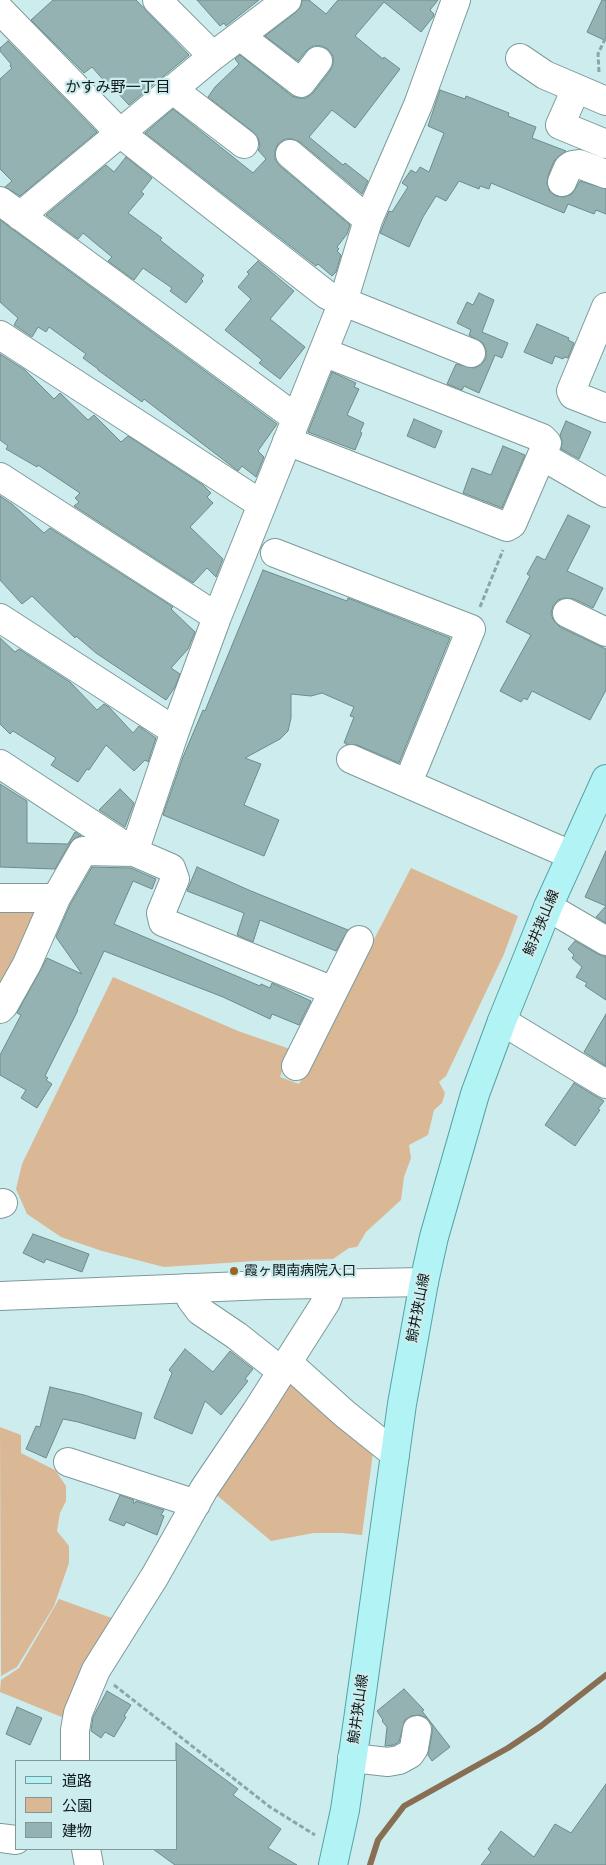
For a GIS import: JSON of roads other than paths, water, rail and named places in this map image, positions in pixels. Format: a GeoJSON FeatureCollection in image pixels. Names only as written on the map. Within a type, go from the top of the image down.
{"type":"FeatureCollection","features":[{"type":"Feature","properties":{"kind":"main road","name":"鯨井狭山線"},"geometry":{"type":"LineString","coordinates":[[336,1856],[352,1758],[395,1454],[424,1282],[450,1176],[475,1094],[502,1021],[548,907],[606,779]]}},
{"type":"Feature","properties":{"kind":"street"},"geometry":{"type":"LineString","coordinates":[[157,0],[213,56]]}},
{"type":"Feature","properties":{"kind":"street"},"geometry":{"type":"LineString","coordinates":[[287,0],[213,56],[120,133],[10,209],[291,430],[507,527],[510,526],[547,443],[542,438],[323,352]]}},
{"type":"Feature","properties":{"kind":"street"},"geometry":{"type":"LineString","coordinates":[[134,852],[175,731],[217,617],[343,302],[368,220],[418,105],[456,0]]}},
{"type":"Feature","properties":{"kind":"street"},"geometry":{"type":"LineString","coordinates":[[0,10],[120,133],[327,295],[471,353]]}},
{"type":"Feature","properties":{"kind":"street"},"geometry":{"type":"LineString","coordinates":[[240,36],[301,82],[318,61]]}},
{"type":"Feature","properties":{"kind":"street"},"geometry":{"type":"LineString","coordinates":[[520,58],[545,75],[576,90],[603,88]]}},
{"type":"Feature","properties":{"kind":"street"},"geometry":{"type":"LineString","coordinates":[[172,89],[244,144]]}},
{"type":"Feature","properties":{"kind":"street"},"geometry":{"type":"LineString","coordinates":[[576,90],[560,125],[606,144]]}},
{"type":"Feature","properties":{"kind":"street"},"geometry":{"type":"LineString","coordinates":[[290,154],[368,220]]}},
{"type":"Feature","properties":{"kind":"street"},"geometry":{"type":"LineString","coordinates":[[562,182],[568,168],[572,165],[579,164],[606,174]]}},
{"type":"Feature","properties":{"kind":"street"},"geometry":{"type":"LineString","coordinates":[[606,307],[571,391],[573,395],[606,408]]}},
{"type":"Feature","properties":{"kind":"street"},"geometry":{"type":"LineString","coordinates":[[0,335],[261,504]]}},
{"type":"Feature","properties":{"kind":"street"},"geometry":{"type":"LineString","coordinates":[[542,456],[606,493]]}},
{"type":"Feature","properties":{"kind":"street"},"geometry":{"type":"LineString","coordinates":[[0,477],[217,617]]}},
{"type":"Feature","properties":{"kind":"street"},"geometry":{"type":"LineString","coordinates":[[275,553],[471,629],[411,776]]}},
{"type":"Feature","properties":{"kind":"street"},"geometry":{"type":"LineString","coordinates":[[567,612],[606,632]]}},
{"type":"Feature","properties":{"kind":"street"},"geometry":{"type":"LineString","coordinates":[[0,618],[175,731]]}},
{"type":"Feature","properties":{"kind":"street"},"geometry":{"type":"LineString","coordinates":[[351,759],[411,776],[574,849]]}},
{"type":"Feature","properties":{"kind":"street"},"geometry":{"type":"LineString","coordinates":[[0,764],[134,852],[171,868],[175,879],[161,914],[163,922],[333,990]]}},
{"type":"Feature","properties":{"kind":"street"},"geometry":{"type":"LineString","coordinates":[[0,1009],[27,964],[56,898],[83,851],[134,852]]}},
{"type":"Feature","properties":{"kind":"street"},"geometry":{"type":"LineString","coordinates":[[0,898],[56,898]]}},
{"type":"Feature","properties":{"kind":"street"},"geometry":{"type":"LineString","coordinates":[[548,907],[606,941]]}},
{"type":"Feature","properties":{"kind":"street"},"geometry":{"type":"LineString","coordinates":[[296,1066],[359,940]]}},
{"type":"Feature","properties":{"kind":"street"},"geometry":{"type":"LineString","coordinates":[[502,1021],[606,1084]]}},
{"type":"Feature","properties":{"kind":"street"},"geometry":{"type":"LineString","coordinates":[[0,1296],[333,1283],[424,1282]]}},
{"type":"Feature","properties":{"kind":"street"},"geometry":{"type":"LineString","coordinates":[[75,1760],[75,1730],[78,1714],[96,1670],[155,1576],[196,1504],[326,1302],[333,1283]]}},
{"type":"Feature","properties":{"kind":"street"},"geometry":{"type":"LineString","coordinates":[[186,1288],[200,1311],[284,1367],[395,1454]]}},
{"type":"Feature","properties":{"kind":"street"},"geometry":{"type":"LineString","coordinates":[[68,1462],[196,1504]]}},
{"type":"Feature","properties":{"kind":"street"},"geometry":{"type":"LineString","coordinates":[[352,1758],[388,1762],[400,1760],[410,1754],[414,1748],[418,1730]]}},
{"type":"Feature","properties":{"kind":"street"},"geometry":{"type":"LineString","coordinates":[[0,1838],[15,1840]]}},
{"type":"Feature","properties":{"kind":"waterway"},"geometry":{"type":"LineString","coordinates":[[370,1865],[378,1840],[404,1806],[508,1748],[541,1726],[606,1675]]}},
{"type":"Feature","properties":{"kind":"place","name":"霞ヶ関南病院入口"},"geometry":{"type":"Point","coordinates":[234,1271]}},
{"type":"Feature","properties":{"kind":"district","name":"かすみ野一丁目"},"geometry":{"type":"Point","coordinates":[118,88]}}]}
